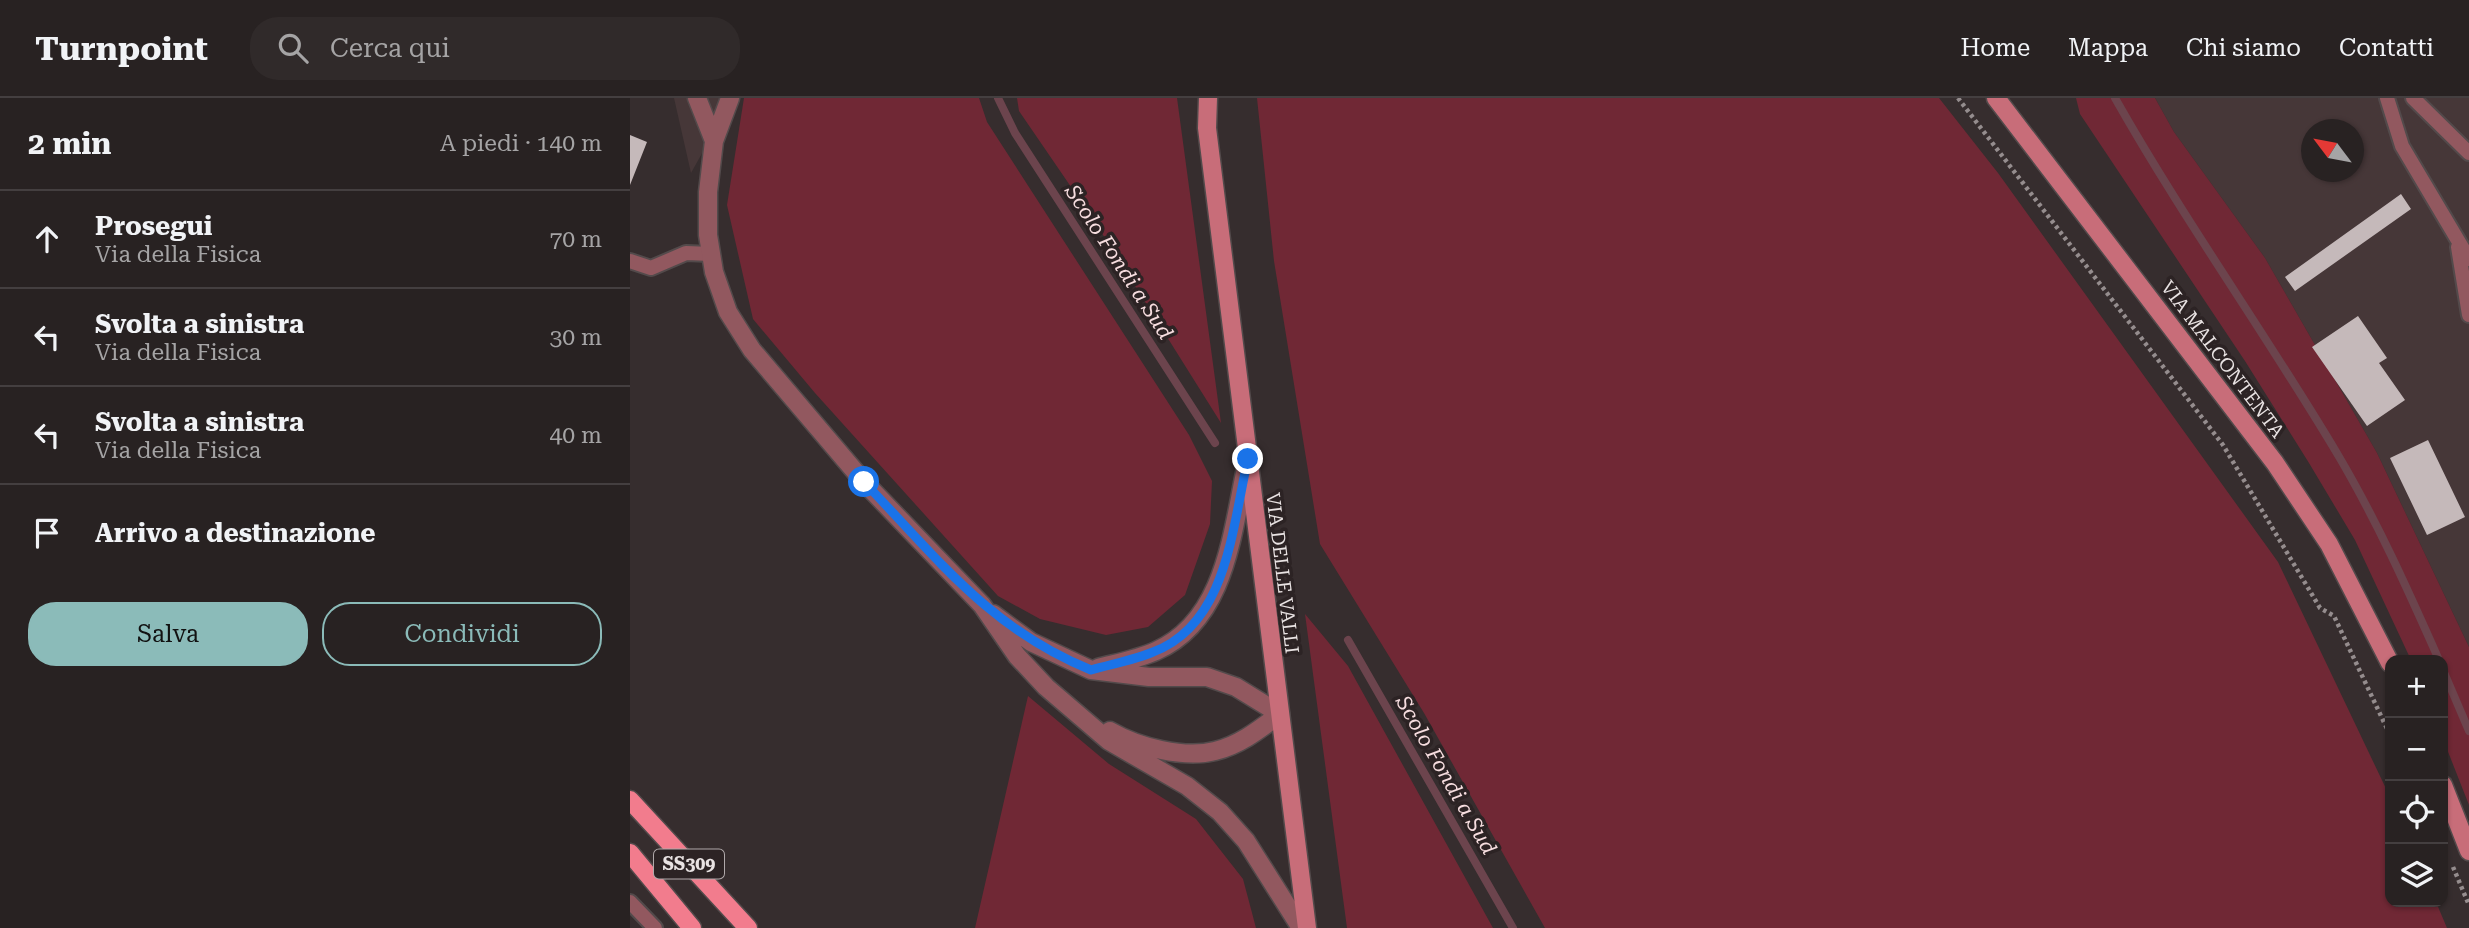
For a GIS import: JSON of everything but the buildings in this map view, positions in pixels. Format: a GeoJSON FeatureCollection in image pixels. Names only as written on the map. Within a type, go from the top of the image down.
{"type":"FeatureCollection","features":[{"type":"Feature","properties":{"kind":"main road","name":"SS309"},"geometry":{"type":"LineString","coordinates":[[630,800],[748,928]]}},
{"type":"Feature","properties":{"kind":"main road","name":"SS309"},"geometry":{"type":"LineString","coordinates":[[630,853],[692,928]]}},
{"type":"Feature","properties":{"kind":"street"},"geometry":{"type":"LineString","coordinates":[[697,98],[715,141]]}},
{"type":"Feature","properties":{"kind":"street"},"geometry":{"type":"LineString","coordinates":[[730,98],[715,141],[708,192],[711,254],[728,312],[752,350],[864,482],[982,606],[1017,656],[1072,710],[1109,741],[1187,786],[1220,812],[1247,841],[1301,928]]}},
{"type":"Feature","properties":{"kind":"street","name":"VIA DELLE VALLI"},"geometry":{"type":"LineString","coordinates":[[1208,98],[1207,128],[1307,928]]}},
{"type":"Feature","properties":{"kind":"street","name":"VIA MALCONTENTA"},"geometry":{"type":"LineString","coordinates":[[1996,98],[2275,463],[2329,544],[2386,655]]}},
{"type":"Feature","properties":{"kind":"street"},"geometry":{"type":"LineString","coordinates":[[1091,670],[1155,652],[1181,636],[1202,615],[1221,576],[1248,459]]}},
{"type":"Feature","properties":{"kind":"street"},"geometry":{"type":"LineString","coordinates":[[982,606],[1031,642],[1091,670],[1149,677],[1207,677],[1236,687],[1280,714],[1231,746],[1213,752],[1182,752],[1151,747],[1115,734],[1072,710]]}},
{"type":"Feature","properties":{"kind":"street"},"geometry":{"type":"LineString","coordinates":[[2448,798],[2469,851]]}},
{"type":"Feature","properties":{"kind":"lane"},"geometry":{"type":"LineString","coordinates":[[2387,98],[2402,146],[2469,259]]}},
{"type":"Feature","properties":{"kind":"lane"},"geometry":{"type":"LineString","coordinates":[[2413,98],[2469,153]]}},
{"type":"Feature","properties":{"kind":"lane"},"geometry":{"type":"LineString","coordinates":[[2456,235],[2469,315]]}},
{"type":"Feature","properties":{"kind":"lane"},"geometry":{"type":"LineString","coordinates":[[630,261],[651,268],[686,253],[711,254]]}},
{"type":"Feature","properties":{"kind":"lane"},"geometry":{"type":"LineString","coordinates":[[630,902],[654,928]]}},
{"type":"Feature","properties":{"kind":"path"},"geometry":{"type":"LineString","coordinates":[[1958,98],[2223,445],[2319,608],[2334,616],[2385,724]]}},
{"type":"Feature","properties":{"kind":"path"},"geometry":{"type":"LineString","coordinates":[[2449,859],[2469,905]]}},
{"type":"Feature","properties":{"kind":"shaded area"},"geometry":{"type":"Polygon","coordinates":[[[674,98],[733,98],[691,173],[674,98]]]}},
{"type":"Feature","properties":{"kind":"shaded area"},"geometry":{"type":"Polygon","coordinates":[[[744,98],[979,98],[987,122],[1189,435],[1212,481],[1210,524],[1185,595],[1148,627],[1106,635],[1040,619],[998,596],[815,393],[753,319],[727,205],[744,98]]]}},
{"type":"Feature","properties":{"kind":"shaded area"},"geometry":{"type":"Polygon","coordinates":[[[1017,98],[1177,98],[1221,423],[1093,219],[1019,111],[1017,98]]]}},
{"type":"Feature","properties":{"kind":"shaded area"},"geometry":{"type":"Polygon","coordinates":[[[1257,98],[1939,98],[1998,173],[2278,562],[2385,787],[2385,907],[2438,907],[2447,928],[1545,928],[1424,713],[1320,544],[1274,261],[1257,98]]]}},
{"type":"Feature","properties":{"kind":"shaded area"},"geometry":{"type":"Polygon","coordinates":[[[2076,98],[2155,98],[2174,132],[2265,258],[2377,453],[2469,647],[2469,805],[2448,752],[2448,655],[2409,655],[2355,540],[2309,463],[2245,361],[2080,114],[2076,98]]]}},
{"type":"Feature","properties":{"kind":"shaded area"},"geometry":{"type":"Polygon","coordinates":[[[2155,98],[2469,98],[2469,647],[2377,453],[2265,258],[2174,132],[2155,98]]]}},
{"type":"Feature","properties":{"kind":"shaded area"},"geometry":{"type":"Polygon","coordinates":[[[1305,614],[1348,666],[1493,928],[1347,928],[1305,614]]]}},
{"type":"Feature","properties":{"kind":"shaded area"},"geometry":{"type":"Polygon","coordinates":[[[1028,696],[1109,764],[1196,819],[1243,879],[1256,928],[975,928],[1028,696]]]}},
{"type":"Feature","properties":{"kind":"waterway","name":"Scolo Fondi a Sud"},"geometry":{"type":"LineString","coordinates":[[998,98],[1015,133],[1215,443]]}},
{"type":"Feature","properties":{"kind":"waterway"},"geometry":{"type":"LineString","coordinates":[[2115,98],[2338,455],[2379,530],[2437,655]]}},
{"type":"Feature","properties":{"kind":"waterway","name":"Scolo Fondi a Sud"},"geometry":{"type":"LineString","coordinates":[[1348,640],[1513,928]]}},
{"type":"Feature","properties":{"kind":"waterway"},"geometry":{"type":"LineString","coordinates":[[2448,682],[2469,731]]}},
{"type":"Feature","properties":{"kind":"route"},"geometry":{"type":"LineString","coordinates":[[864,482],[982,606],[1031,642],[1091,670],[1155,652],[1181,636],[1202,615],[1221,576],[1248,459]]}}]}
